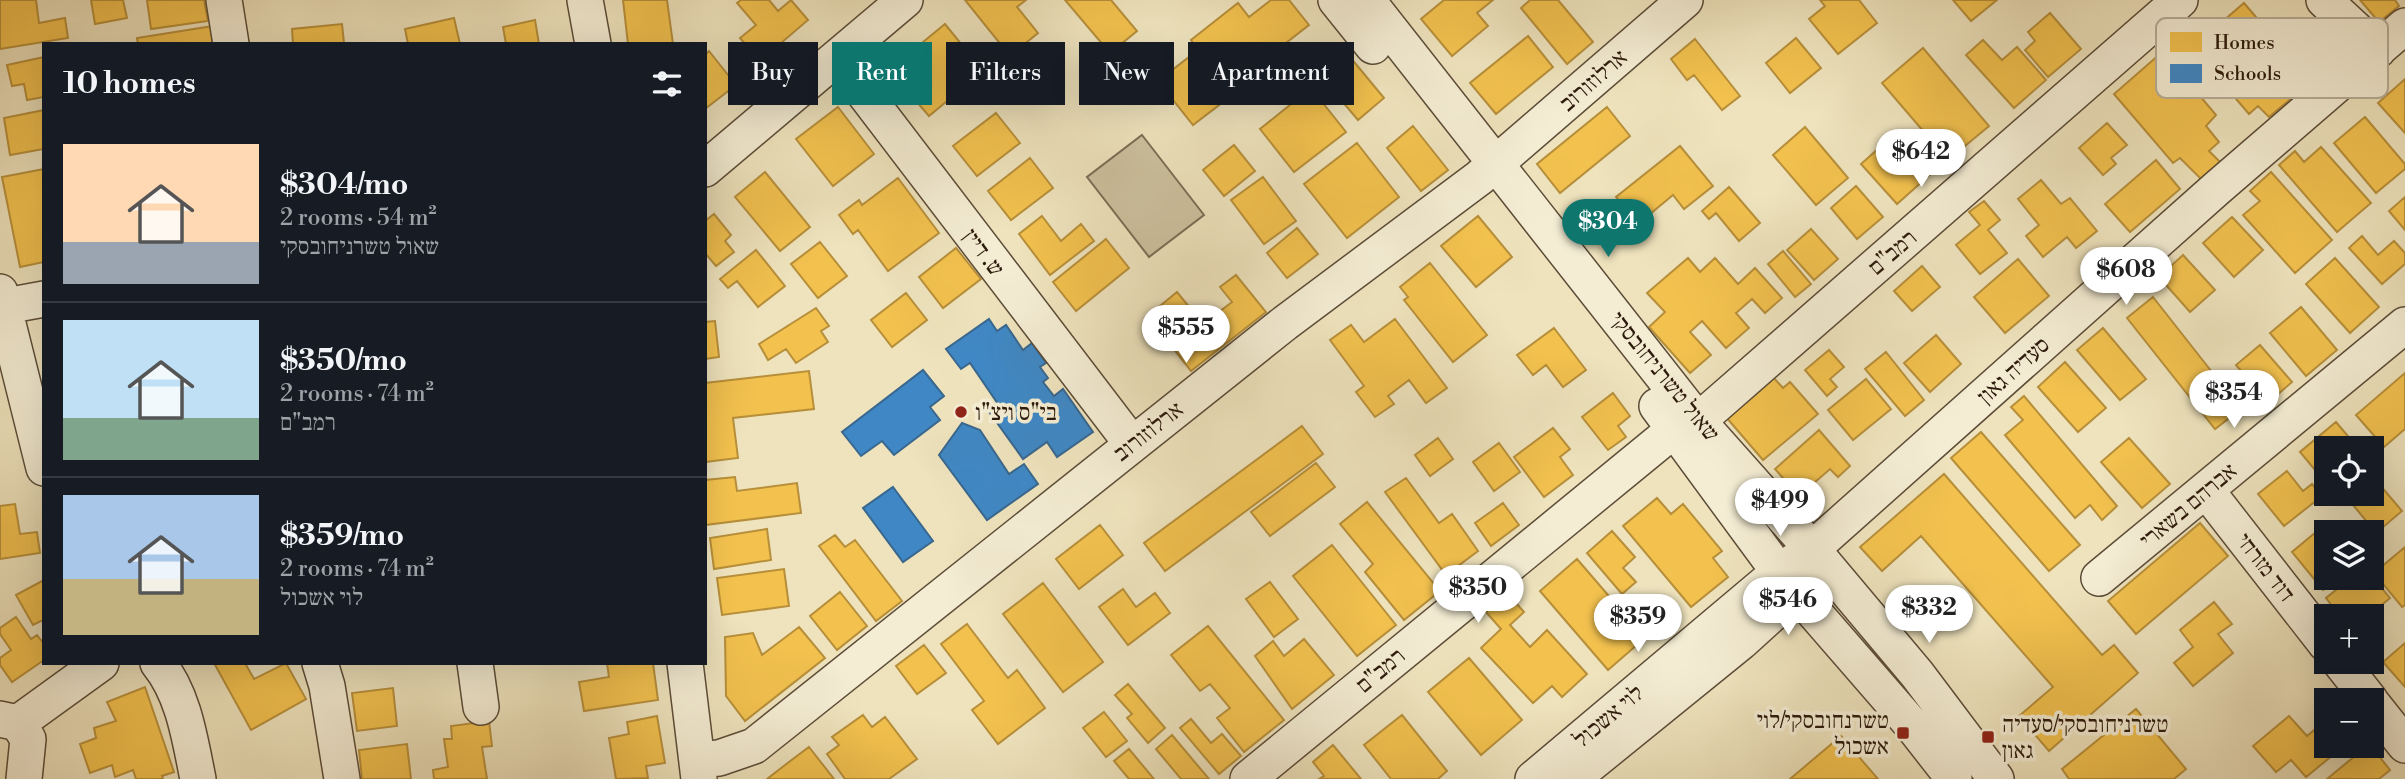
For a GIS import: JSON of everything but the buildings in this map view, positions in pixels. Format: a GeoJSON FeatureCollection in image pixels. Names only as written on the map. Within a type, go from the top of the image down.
{"type":"FeatureCollection","features":[{"type":"Feature","properties":{"kind":"street"},"geometry":{"type":"LineString","coordinates":[[224,0],[232,42]]}},
{"type":"Feature","properties":{"kind":"street"},"geometry":{"type":"LineString","coordinates":[[585,0],[593,42]]}},
{"type":"Feature","properties":{"kind":"street"},"geometry":{"type":"LineString","coordinates":[[857,42],[905,0]]}},
{"type":"Feature","properties":{"kind":"street","name":"שאול טשרניחובסקי"},"geometry":{"type":"LineString","coordinates":[[1336,0],[1488,170]]}},
{"type":"Feature","properties":{"kind":"street","name":"שאול טשרניחובסקי"},"geometry":{"type":"LineString","coordinates":[[1367,0],[1488,170],[1687,425],[1788,581],[1954,779]]}},
{"type":"Feature","properties":{"kind":"street","name":"ארלוזורוב"},"geometry":{"type":"LineString","coordinates":[[698,769],[719,758],[754,746],[1285,323],[1488,170],[1685,0]]}},
{"type":"Feature","properties":{"kind":"street","name":"רמב\"ם"},"geometry":{"type":"LineString","coordinates":[[2159,18],[2180,0]]}},
{"type":"Feature","properties":{"kind":"street"},"geometry":{"type":"LineString","coordinates":[[2324,0],[2343,18]]}},
{"type":"Feature","properties":{"kind":"street","name":"רמב\"ם"},"geometry":{"type":"LineString","coordinates":[[1248,779],[1687,425],[2156,21]]}},
{"type":"Feature","properties":{"kind":"street","name":"סעדיה גאון"},"geometry":{"type":"LineString","coordinates":[[2388,41],[2405,26]]}},
{"type":"Feature","properties":{"kind":"street"},"geometry":{"type":"LineString","coordinates":[[707,167],[832,64]]}},
{"type":"Feature","properties":{"kind":"street","name":"סעדיה גאון"},"geometry":{"type":"LineString","coordinates":[[1812,549],[2322,98]]}},
{"type":"Feature","properties":{"kind":"street","name":"ש. דיין"},"geometry":{"type":"LineString","coordinates":[[873,105],[1132,444]]}},
{"type":"Feature","properties":{"kind":"street"},"geometry":{"type":"LineString","coordinates":[[42,299],[1,302],[42,460]]}},
{"type":"Feature","properties":{"kind":"street","name":"אברהם בשארי"},"geometry":{"type":"LineString","coordinates":[[2099,579],[2405,325]]}},
{"type":"Feature","properties":{"kind":"street","name":"שאול טשרניחובסקי"},"geometry":{"type":"LineString","coordinates":[[1687,425],[1812,549],[1940,702],[1996,779]]}},
{"type":"Feature","properties":{"kind":"street","name":"דוד מזרחי"},"geometry":{"type":"LineString","coordinates":[[2206,490],[2314,628]]}},
{"type":"Feature","properties":{"kind":"street","name":"לוי אשכול"},"geometry":{"type":"LineString","coordinates":[[1572,779],[1741,642],[1812,549]]}},
{"type":"Feature","properties":{"kind":"street","name":"לוי אשכול"},"geometry":{"type":"LineString","coordinates":[[1533,779],[1788,581]]}},
{"type":"Feature","properties":{"kind":"street"},"geometry":{"type":"LineString","coordinates":[[1741,642],[1776,627],[1825,623]]}},
{"type":"Feature","properties":{"kind":"street"},"geometry":{"type":"LineString","coordinates":[[24,779],[28,739],[9,721],[98,665]]}},
{"type":"Feature","properties":{"kind":"street"},"geometry":{"type":"LineString","coordinates":[[159,665],[181,707],[198,779]]}},
{"type":"Feature","properties":{"kind":"street"},"geometry":{"type":"LineString","coordinates":[[321,665],[327,686],[342,779]]}},
{"type":"Feature","properties":{"kind":"street"},"geometry":{"type":"LineString","coordinates":[[475,665],[481,707]]}},
{"type":"Feature","properties":{"kind":"street"},"geometry":{"type":"LineString","coordinates":[[685,665],[698,769]]}},
{"type":"Feature","properties":{"kind":"street"},"geometry":{"type":"LineString","coordinates":[[2349,674],[2360,688]]}},
{"type":"Feature","properties":{"kind":"street"},"geometry":{"type":"LineString","coordinates":[[2384,719],[2405,746]]}},
{"type":"Feature","properties":{"kind":"shaded area"},"geometry":{"type":"Polygon","coordinates":[[[1142,135],[1204,215],[1149,257],[1087,177],[1142,135]]]}},
{"type":"Feature","properties":{"kind":"place","name":"בי\"ס ויצ\"ו"},"geometry":{"type":"Point","coordinates":[961,412]}},
{"type":"Feature","properties":{"kind":"place","name":"טשרנחובסקי/לוי אשכול"},"geometry":{"type":"Point","coordinates":[1903,733]}},
{"type":"Feature","properties":{"kind":"place","name":"טשרניחובסקי/סעדיה גאון"},"geometry":{"type":"Point","coordinates":[1988,737]}}]}
